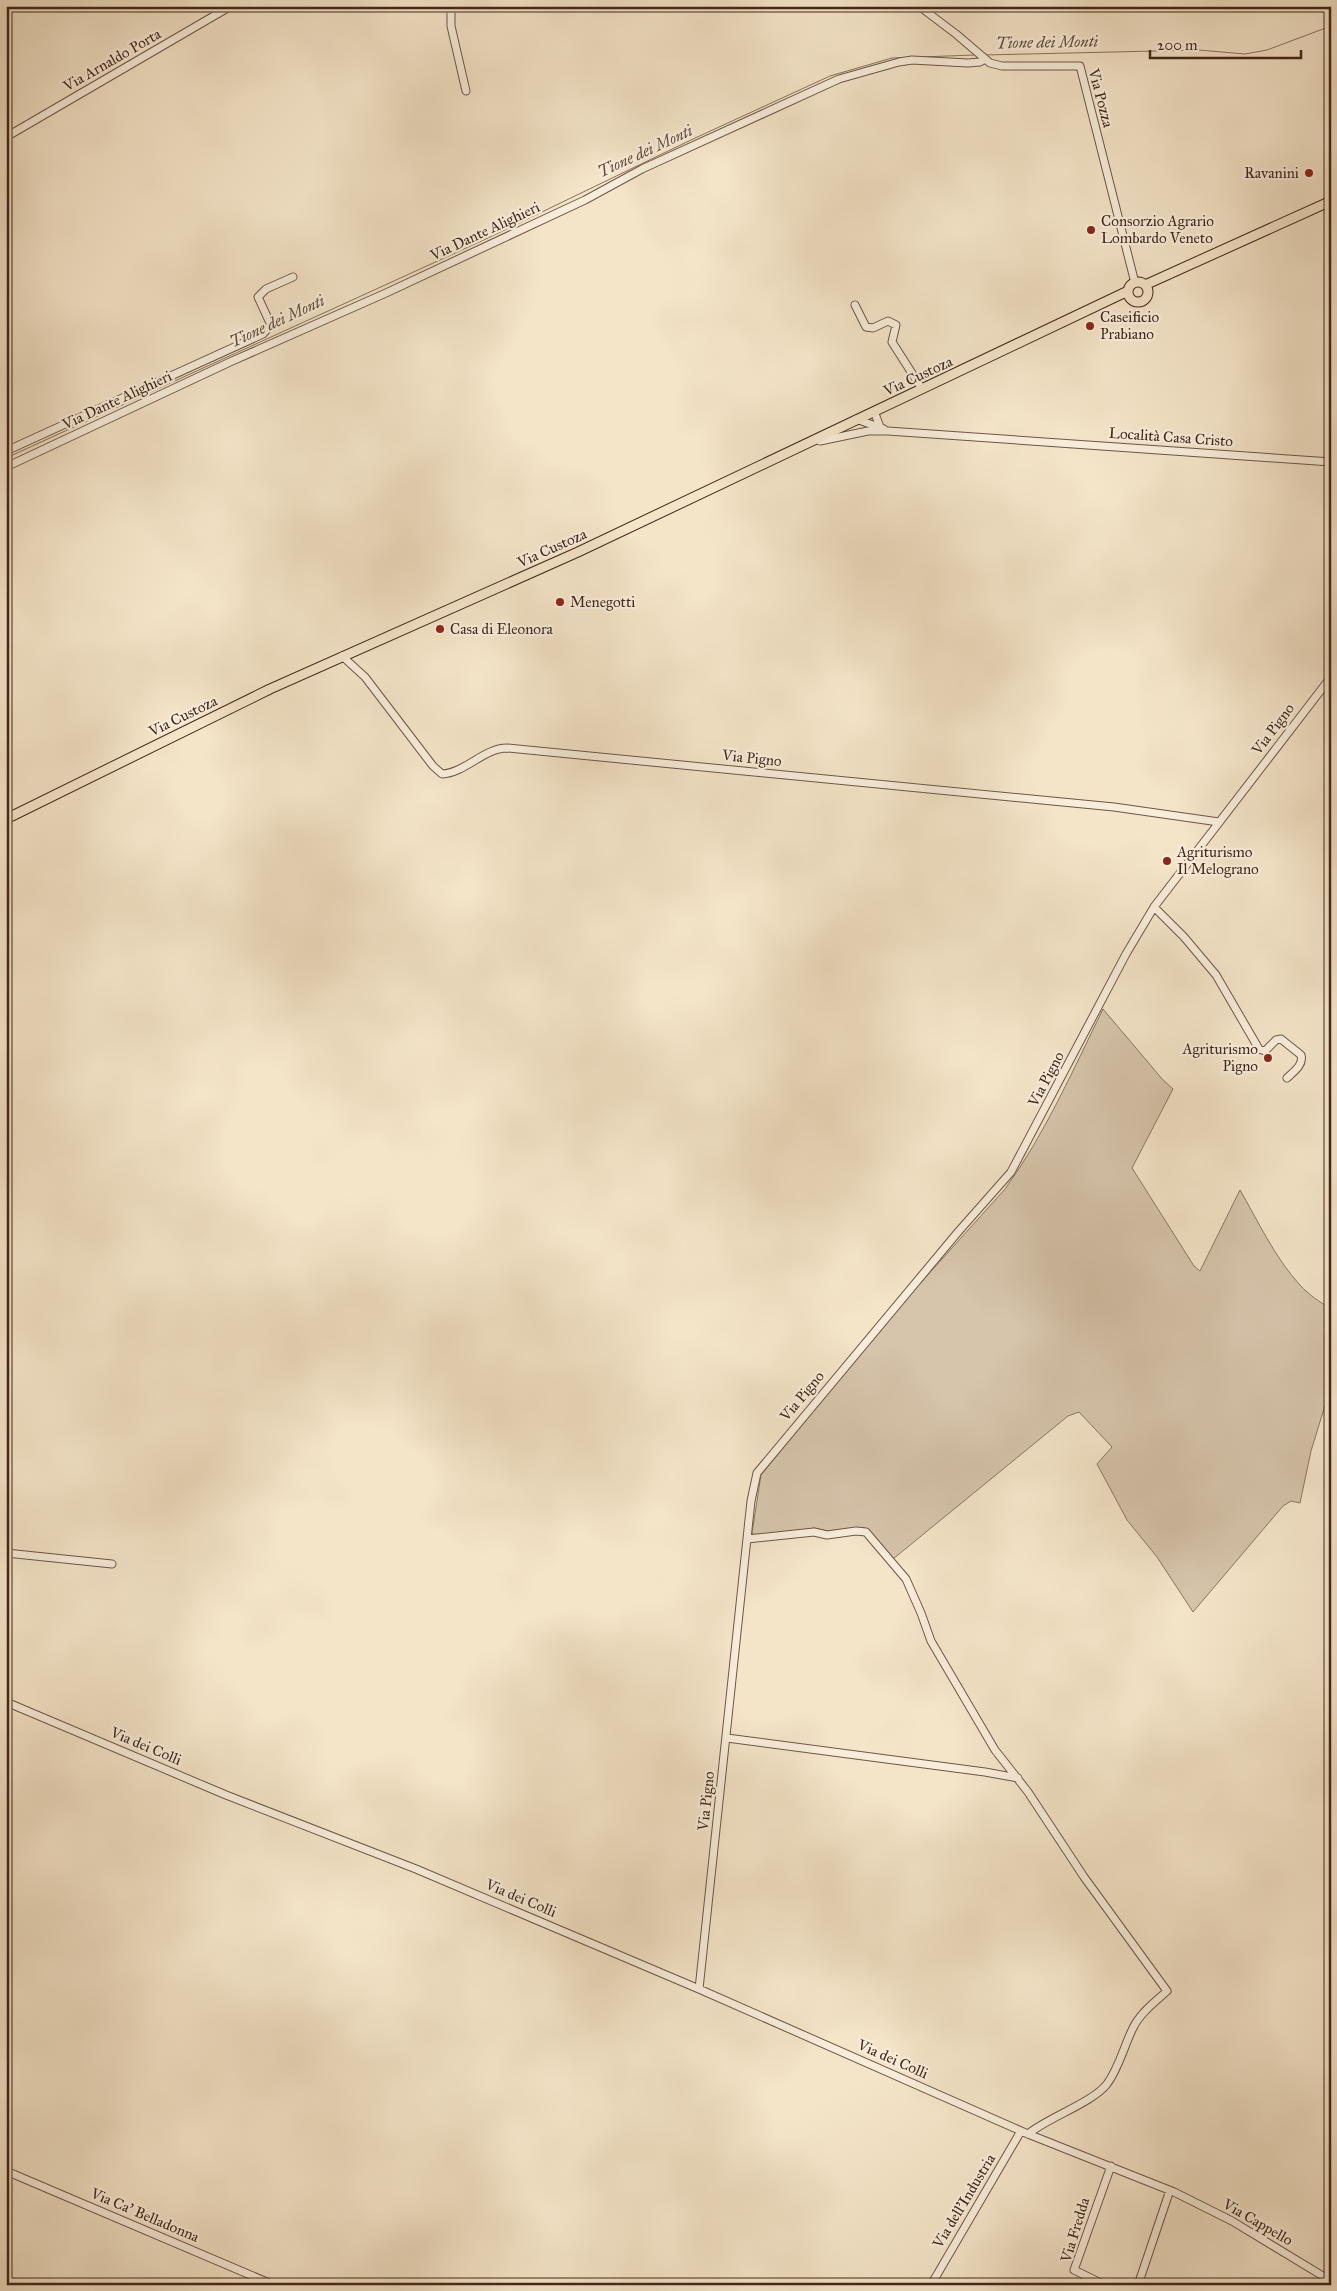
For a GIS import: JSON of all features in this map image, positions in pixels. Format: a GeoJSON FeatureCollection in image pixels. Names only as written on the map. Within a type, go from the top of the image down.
{"type":"FeatureCollection","features":[{"type":"Feature","properties":{"kind":"main road"},"geometry":{"type":"LineString","coordinates":[[1135,283],[1146,285],[1331,201]]}},
{"type":"Feature","properties":{"kind":"main road"},"geometry":{"type":"LineString","coordinates":[[1148,297],[1169,275]]}},
{"type":"Feature","properties":{"kind":"main road","name":"Via Custoza"},"geometry":{"type":"LineString","coordinates":[[6,819],[198,724],[342,656],[578,552],[1108,302],[1128,291],[1135,283]]}},
{"type":"Feature","properties":{"kind":"main road"},"geometry":{"type":"LineString","coordinates":[[1146,285],[1148,297]]}},
{"type":"Feature","properties":{"kind":"main road"},"geometry":{"type":"LineString","coordinates":[[1128,291],[1129,297],[1134,301]]}},
{"type":"Feature","properties":{"kind":"main road","name":"Via Custoza"},"geometry":{"type":"LineString","coordinates":[[1108,302],[1142,302],[1148,297]]}},
{"type":"Feature","properties":{"kind":"street","name":"Via Arnaldo Porta"},"geometry":{"type":"LineString","coordinates":[[6,138],[232,6]]}},
{"type":"Feature","properties":{"kind":"street"},"geometry":{"type":"LineString","coordinates":[[451,6],[451,26],[466,91]]}},
{"type":"Feature","properties":{"kind":"street"},"geometry":{"type":"LineString","coordinates":[[919,6],[972,46],[984,58]]}},
{"type":"Feature","properties":{"kind":"street","name":"Via Pozza"},"geometry":{"type":"LineString","coordinates":[[984,58],[990,63],[1002,66],[1080,66],[1135,283]]}},
{"type":"Feature","properties":{"kind":"street","name":"Via Dante Alighieri"},"geometry":{"type":"LineString","coordinates":[[6,467],[230,362],[467,255],[585,200],[642,170],[839,79],[912,60],[968,63],[980,62],[984,58]]}},
{"type":"Feature","properties":{"kind":"street"},"geometry":{"type":"LineString","coordinates":[[6,451],[264,334],[270,326],[258,297],[260,293],[293,277]]}},
{"type":"Feature","properties":{"kind":"street"},"geometry":{"type":"LineString","coordinates":[[855,305],[866,327],[873,328],[888,321],[892,321],[896,325],[892,342],[922,389]]}},
{"type":"Feature","properties":{"kind":"street"},"geometry":{"type":"LineString","coordinates":[[874,411],[880,427]]}},
{"type":"Feature","properties":{"kind":"street"},"geometry":{"type":"LineString","coordinates":[[856,420],[888,430]]}},
{"type":"Feature","properties":{"kind":"street"},"geometry":{"type":"LineString","coordinates":[[856,420],[860,429],[868,431]]}},
{"type":"Feature","properties":{"kind":"street"},"geometry":{"type":"LineString","coordinates":[[800,447],[831,437],[888,430]]}},
{"type":"Feature","properties":{"kind":"street","name":"Località Casa Cristo"},"geometry":{"type":"LineString","coordinates":[[888,430],[1331,462]]}},
{"type":"Feature","properties":{"kind":"street","name":"Via Pigno"},"geometry":{"type":"LineString","coordinates":[[342,656],[364,677],[433,766],[442,774],[452,772],[495,750],[508,748],[1114,807],[1219,822]]}},
{"type":"Feature","properties":{"kind":"street","name":"Via Pigno"},"geometry":{"type":"LineString","coordinates":[[699,1989],[751,1501],[757,1473],[958,1232],[1011,1172],[1126,954],[1154,907],[1331,677]]}},
{"type":"Feature","properties":{"kind":"street"},"geometry":{"type":"LineString","coordinates":[[1154,907],[1184,937],[1216,975],[1259,1050],[1265,1051],[1276,1040],[1281,1039],[1302,1055],[1299,1066],[1286,1078]]}},
{"type":"Feature","properties":{"kind":"street"},"geometry":{"type":"LineString","coordinates":[[747,1539],[814,1532],[827,1535],[856,1531],[866,1532],[906,1579],[921,1612],[931,1641],[990,1742],[1018,1778],[1084,1877],[1167,1991],[1133,2027],[1113,2075],[1106,2085],[1091,2097],[1025,2132]]}},
{"type":"Feature","properties":{"kind":"street"},"geometry":{"type":"LineString","coordinates":[[6,1553],[112,1564]]}},
{"type":"Feature","properties":{"kind":"street","name":"Via dei Colli"},"geometry":{"type":"LineString","coordinates":[[6,1702],[226,1795],[416,1869],[699,1989],[1025,2132]]}},
{"type":"Feature","properties":{"kind":"street"},"geometry":{"type":"LineString","coordinates":[[727,1738],[1018,1778]]}},
{"type":"Feature","properties":{"kind":"street","name":"Via Cappello"},"geometry":{"type":"LineString","coordinates":[[1025,2132],[1170,2190],[1232,2221],[1331,2281]]}},
{"type":"Feature","properties":{"kind":"street","name":"Via dell'Industria"},"geometry":{"type":"LineString","coordinates":[[931,2285],[1025,2132]]}},
{"type":"Feature","properties":{"kind":"street","name":"Via Fredda"},"geometry":{"type":"LineString","coordinates":[[1105,2285],[1074,2270],[1111,2166]]}},
{"type":"Feature","properties":{"kind":"street","name":"Via Ca' Belladonna"},"geometry":{"type":"LineString","coordinates":[[6,2171],[274,2285]]}},
{"type":"Feature","properties":{"kind":"street"},"geometry":{"type":"LineString","coordinates":[[1138,2285],[1170,2190]]}},
{"type":"Feature","properties":{"kind":"shaded area"},"geometry":{"type":"Polygon","coordinates":[[[1103,1009],[1163,1080],[1173,1089],[1132,1168],[1194,1266],[1200,1271],[1240,1190],[1267,1239],[1291,1274],[1307,1292],[1331,1309],[1331,1386],[1311,1451],[1300,1503],[1291,1501],[1283,1506],[1193,1612],[1157,1557],[1127,1520],[1097,1464],[1112,1447],[1079,1412],[1068,1416],[893,1559],[866,1529],[833,1532],[814,1528],[758,1537],[752,1533],[761,1475],[898,1308],[1005,1189],[1046,1124],[1103,1009]]]}},
{"type":"Feature","properties":{"kind":"waterway","name":"Tione dei Monti"},"geometry":{"type":"LineString","coordinates":[[984,55],[1199,50],[1245,54],[1267,50],[1331,26]]}},
{"type":"Feature","properties":{"kind":"waterway","name":"Tione dei Monti"},"geometry":{"type":"LineString","coordinates":[[6,458],[488,238],[693,139],[830,76],[892,58],[975,55]]}},
{"type":"Feature","properties":{"kind":"place","name":"Ravanini"},"geometry":{"type":"Point","coordinates":[1309,173]}},
{"type":"Feature","properties":{"kind":"place","name":"Consorzio Agrario Lombardo Veneto"},"geometry":{"type":"Point","coordinates":[1091,230]}},
{"type":"Feature","properties":{"kind":"place","name":"Caseificio Prabiano"},"geometry":{"type":"Point","coordinates":[1090,326]}},
{"type":"Feature","properties":{"kind":"place","name":"Menegotti"},"geometry":{"type":"Point","coordinates":[560,602]}},
{"type":"Feature","properties":{"kind":"place","name":"Casa di Eleonora"},"geometry":{"type":"Point","coordinates":[440,629]}},
{"type":"Feature","properties":{"kind":"place","name":"Agriturismo Il Melograno"},"geometry":{"type":"Point","coordinates":[1167,861]}},
{"type":"Feature","properties":{"kind":"place","name":"Agriturismo Pigno"},"geometry":{"type":"Point","coordinates":[1268,1058]}}]}
